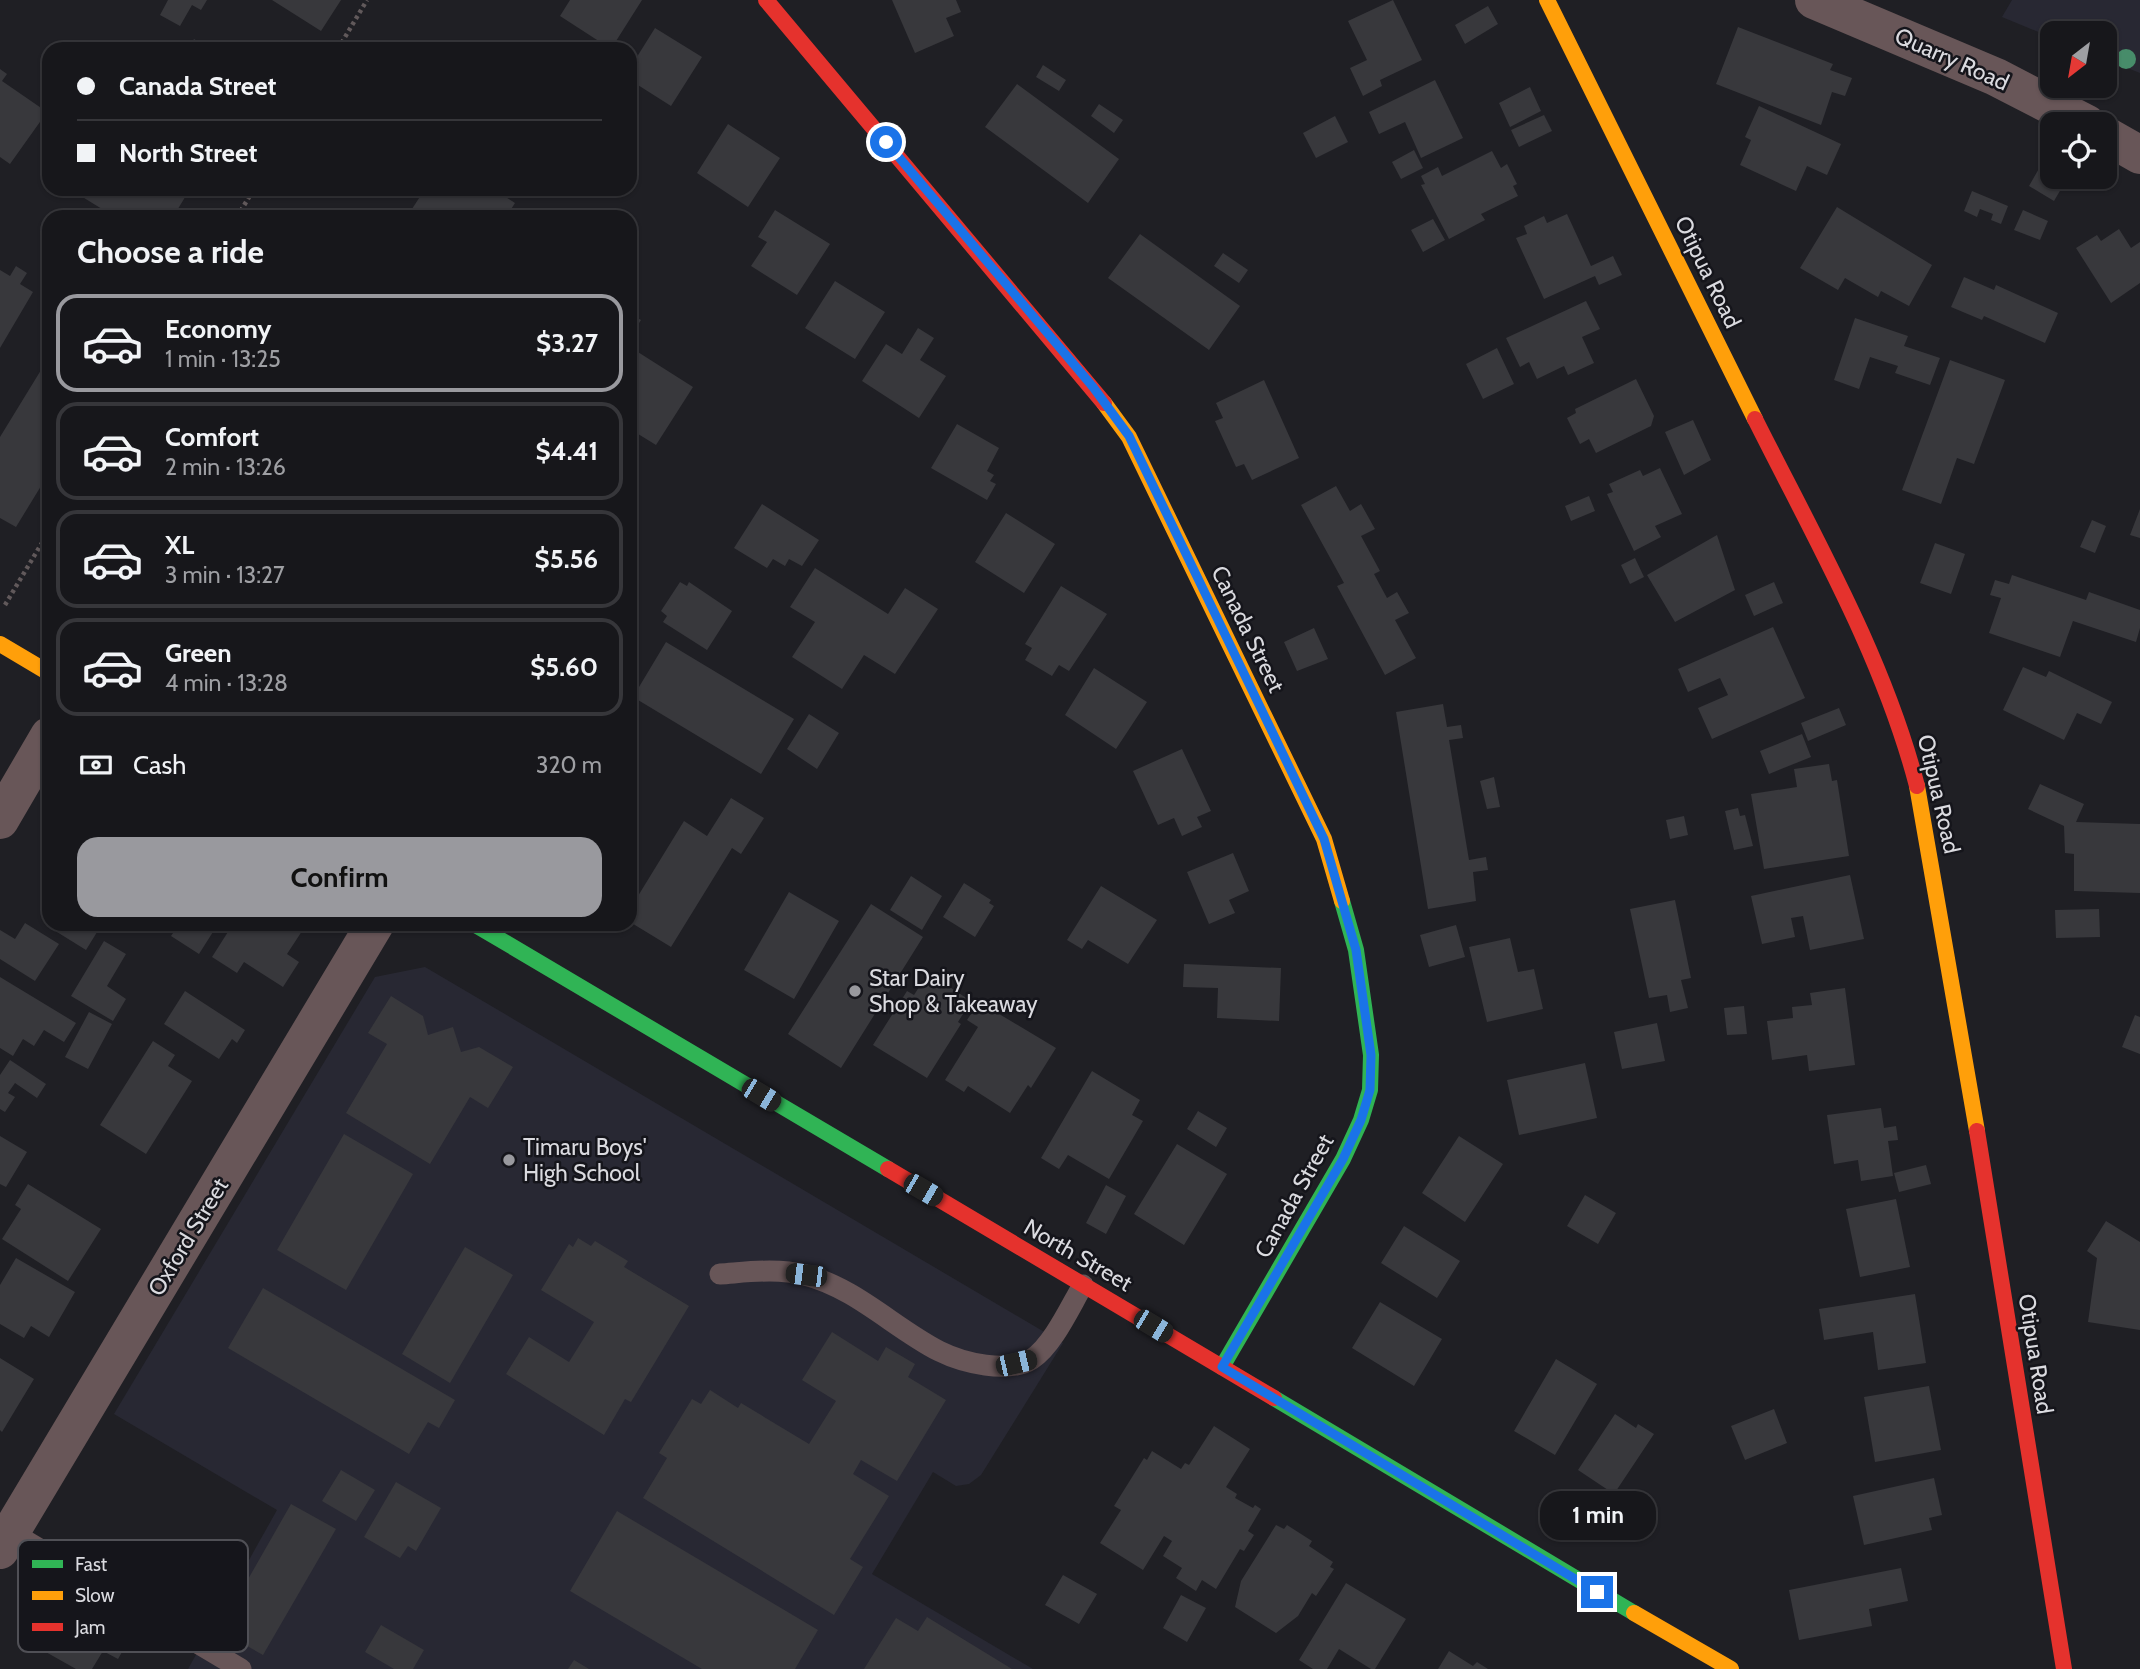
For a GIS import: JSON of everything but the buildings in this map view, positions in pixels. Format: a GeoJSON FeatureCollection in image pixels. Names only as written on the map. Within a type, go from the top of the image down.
{"type":"FeatureCollection","features":[{"type":"Feature","properties":{"kind":"street","name":"Canada Street"},"geometry":{"type":"LineString","coordinates":[[766,0],[1093,387],[1129,436],[1324,839],[1356,950],[1371,1055],[1370,1090],[1361,1120],[1343,1159],[1222,1367]]}},
{"type":"Feature","properties":{"kind":"street","name":"Otipua Road"},"geometry":{"type":"LineString","coordinates":[[1547,0],[1873,656],[1906,745],[1922,807],[1963,1043],[2064,1669]]}},
{"type":"Feature","properties":{"kind":"street","name":"Quarry Road"},"geometry":{"type":"LineString","coordinates":[[1814,0],[1996,77],[2064,112]]}},
{"type":"Feature","properties":{"kind":"street"},"geometry":{"type":"LineString","coordinates":[[2117,142],[2140,155]]}},
{"type":"Feature","properties":{"kind":"street"},"geometry":{"type":"LineString","coordinates":[[0,644],[42,669]]}},
{"type":"Feature","properties":{"kind":"street"},"geometry":{"type":"LineString","coordinates":[[0,820],[42,748]]}},
{"type":"Feature","properties":{"kind":"street","name":"Oxford Street"},"geometry":{"type":"LineString","coordinates":[[5,1541],[371,931]]}},
{"type":"Feature","properties":{"kind":"street","name":"North Street"},"geometry":{"type":"LineString","coordinates":[[486,931],[1222,1367],[1721,1667]]}},
{"type":"Feature","properties":{"kind":"lane"},"geometry":{"type":"LineString","coordinates":[[720,1274],[769,1270],[806,1275],[844,1290],[940,1351],[975,1363],[1002,1367],[1030,1360],[1046,1348],[1083,1285]]}},
{"type":"Feature","properties":{"kind":"lane"},"geometry":{"type":"LineString","coordinates":[[210,1652],[241,1669]]}},
{"type":"Feature","properties":{"kind":"path"},"geometry":{"type":"LineString","coordinates":[[342,42],[367,0]]}},
{"type":"Feature","properties":{"kind":"path"},"geometry":{"type":"LineString","coordinates":[[0,613],[42,543]]}},
{"type":"Feature","properties":{"kind":"shaded area"},"geometry":{"type":"Polygon","coordinates":[[[2012,0],[2140,0],[2140,73],[2118,64],[2118,21],[2040,21],[2040,33],[2002,17],[2012,0]]]}},
{"type":"Feature","properties":{"kind":"shaded area","name":"Timaru Boys' High School"},"geometry":{"type":"Polygon","coordinates":[[[425,967],[1063,1343],[981,1475],[969,1484],[956,1486],[933,1472],[872,1574],[1033,1669],[188,1669],[198,1652],[248,1652],[248,1562],[277,1510],[114,1414],[375,977],[425,967]]]}},
{"type":"Feature","properties":{"kind":"traffic: fast"},"geometry":{"type":"LineString","coordinates":[[1222,1367],[1343,1159],[1361,1120],[1370,1090],[1371,1055],[1356,950],[1342,901]]}},
{"type":"Feature","properties":{"kind":"traffic: fast"},"geometry":{"type":"LineString","coordinates":[[486,931],[888,1169]]}},
{"type":"Feature","properties":{"kind":"traffic: fast"},"geometry":{"type":"LineString","coordinates":[[1274,1398],[1634,1613]]}},
{"type":"Feature","properties":{"kind":"traffic: slow"},"geometry":{"type":"LineString","coordinates":[[1547,0],[1755,419]]}},
{"type":"Feature","properties":{"kind":"traffic: slow"},"geometry":{"type":"LineString","coordinates":[[1104,403],[1129,437],[1324,839],[1342,901]]}},
{"type":"Feature","properties":{"kind":"traffic: slow"},"geometry":{"type":"LineString","coordinates":[[0,644],[42,669]]}},
{"type":"Feature","properties":{"kind":"traffic: slow"},"geometry":{"type":"LineString","coordinates":[[1917,786],[1977,1131]]}},
{"type":"Feature","properties":{"kind":"traffic: slow"},"geometry":{"type":"LineString","coordinates":[[1634,1613],[1731,1669]]}},
{"type":"Feature","properties":{"kind":"traffic: jam"},"geometry":{"type":"LineString","coordinates":[[766,0],[1104,403]]}},
{"type":"Feature","properties":{"kind":"traffic: jam"},"geometry":{"type":"LineString","coordinates":[[1755,419],[1867,644],[1903,738],[1917,786]]}},
{"type":"Feature","properties":{"kind":"traffic: jam"},"geometry":{"type":"LineString","coordinates":[[1977,1131],[2064,1669]]}},
{"type":"Feature","properties":{"kind":"traffic: jam"},"geometry":{"type":"LineString","coordinates":[[888,1169],[1274,1398]]}},
{"type":"Feature","properties":{"kind":"place","name":"Star Dairy Shop & Takeaway"},"geometry":{"type":"Point","coordinates":[855,991]}},
{"type":"Feature","properties":{"kind":"place","name":"Timaru Boys' High School"},"geometry":{"type":"Point","coordinates":[509,1160]}},
{"type":"Feature","properties":{"kind":"route"},"geometry":{"type":"LineString","coordinates":[[886,142],[1093,387],[1129,436],[1324,839],[1342,896],[1356,950],[1371,1055],[1370,1090],[1361,1120],[1343,1159],[1222,1367],[1597,1592]]}}]}
